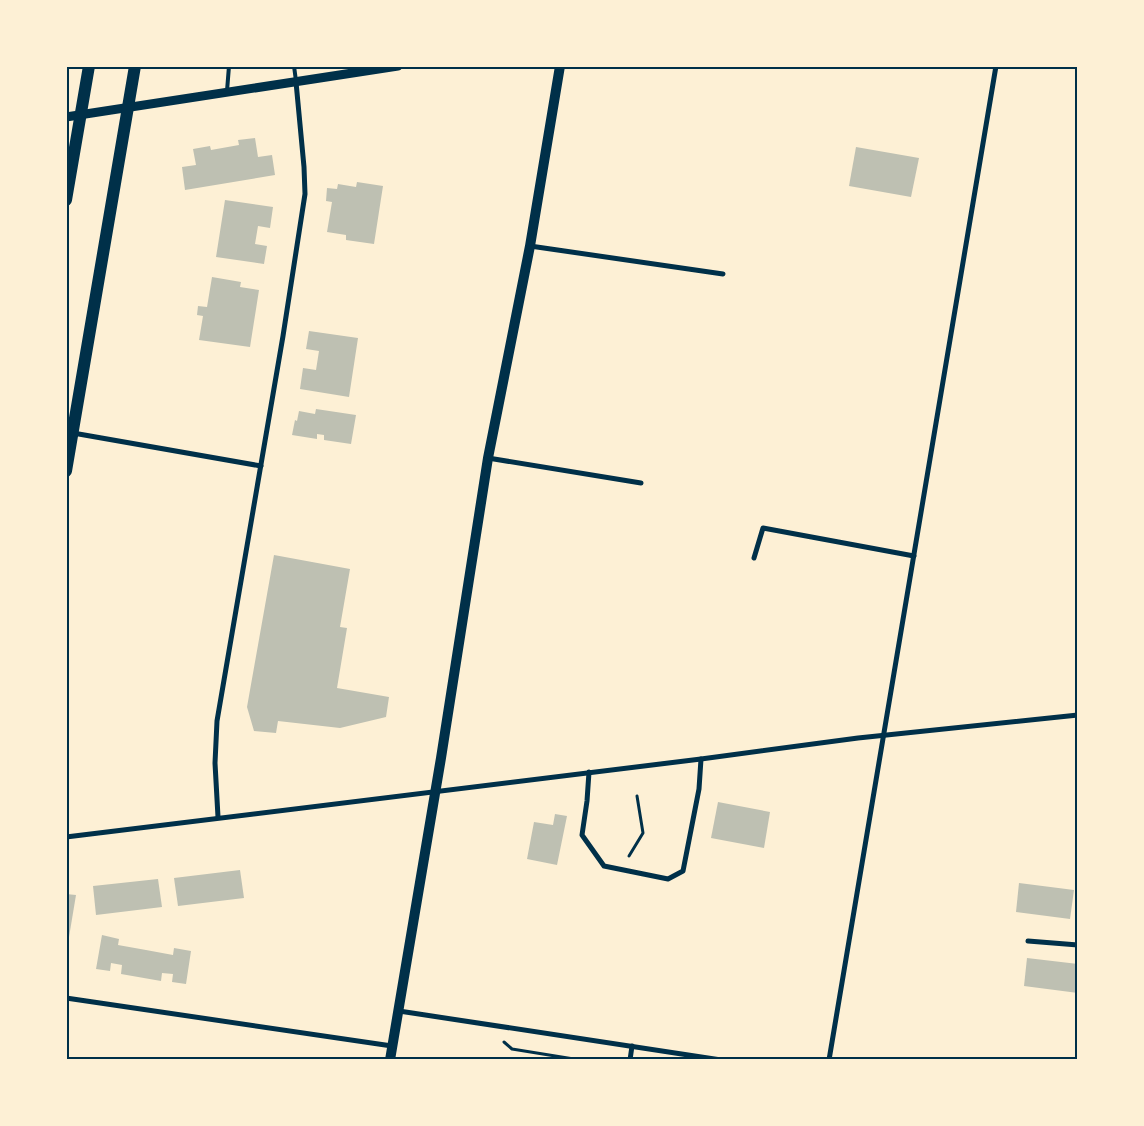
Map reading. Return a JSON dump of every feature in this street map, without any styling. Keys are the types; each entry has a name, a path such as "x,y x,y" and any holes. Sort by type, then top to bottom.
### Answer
{"main road":[{"path":"66,200 89,66"},
{"path":"66,471 135,66"},
{"path":"390,1060 488,458 530,246 560,66"}],"street":[{"path":"66,117 398,66"},
{"path":"829,1060 996,66"},
{"path":"218,817 215,763 217,721 305,194 296,82"},
{"path":"530,246 723,274"},
{"path":"73,433 261,466"},
{"path":"488,458 641,483"},
{"path":"754,558 763,528 914,556"},
{"path":"66,837 883,736 1078,716"},
{"path":"589,772 582,835 604,866 668,880 683,871 699,789 701,758"},
{"path":"1028,940 1078,945"},
{"path":"66,998 392,1046"},
{"path":"398,1011 721,1060"},
{"path":"630,1060 632,1046"}],"lane":[{"path":"227,93 229,66"},
{"path":"294,66 296,82"}],"path":[{"path":"618,869 629,856 643,833 637,796"},
{"path":"485,1024 512,1049 580,1060"}],"building":[{"path":"255,138 258,157 272,155 275,175 185,190 182,167 196,165 193,149 210,146 211,150 239,145 238,140"},
{"path":"856,147 919,158 911,197 849,186"},
{"path":"357,182 383,186 374,244 346,240 346,235 327,232 332,202 326,201 327,188 337,189 338,184 356,187"},
{"path":"225,200 273,207 270,228 258,226 255,244 267,246 264,264 216,257"},
{"path":"212,277 241,282 240,287 259,290 250,347 199,340 203,316 197,315 198,306 207,307"},
{"path":"309,331 358,338 349,397 300,389 303,368 316,370 319,351 306,349"},
{"path":"316,409 356,415 351,444 324,440 324,435 317,434 317,439 292,435 299,411 315,414"},
{"path":"274,555 350,569 340,627 347,628 337,688 389,697 386,717 340,728 278,721 276,733 254,731 247,707"},
{"path":"718,802 770,812 764,848 711,838"},
{"path":"555,814 567,816 557,865 527,859 534,822 553,825"},
{"path":"240,870 244,898 178,906 174,878"},
{"path":"158,879 162,907 96,915 93,886"},
{"path":"1019,883 1074,890 1070,919 1016,912"},
{"path":"66,894 76,895 67,949 66,949"},
{"path":"102,935 119,939 118,945 173,955 174,948 191,951 186,984 172,982 173,974 162,973 161,981 121,974 122,965 111,963 110,971 96,969"},
{"path":"1027,958 1078,964 1078,993 1024,986"}]}
